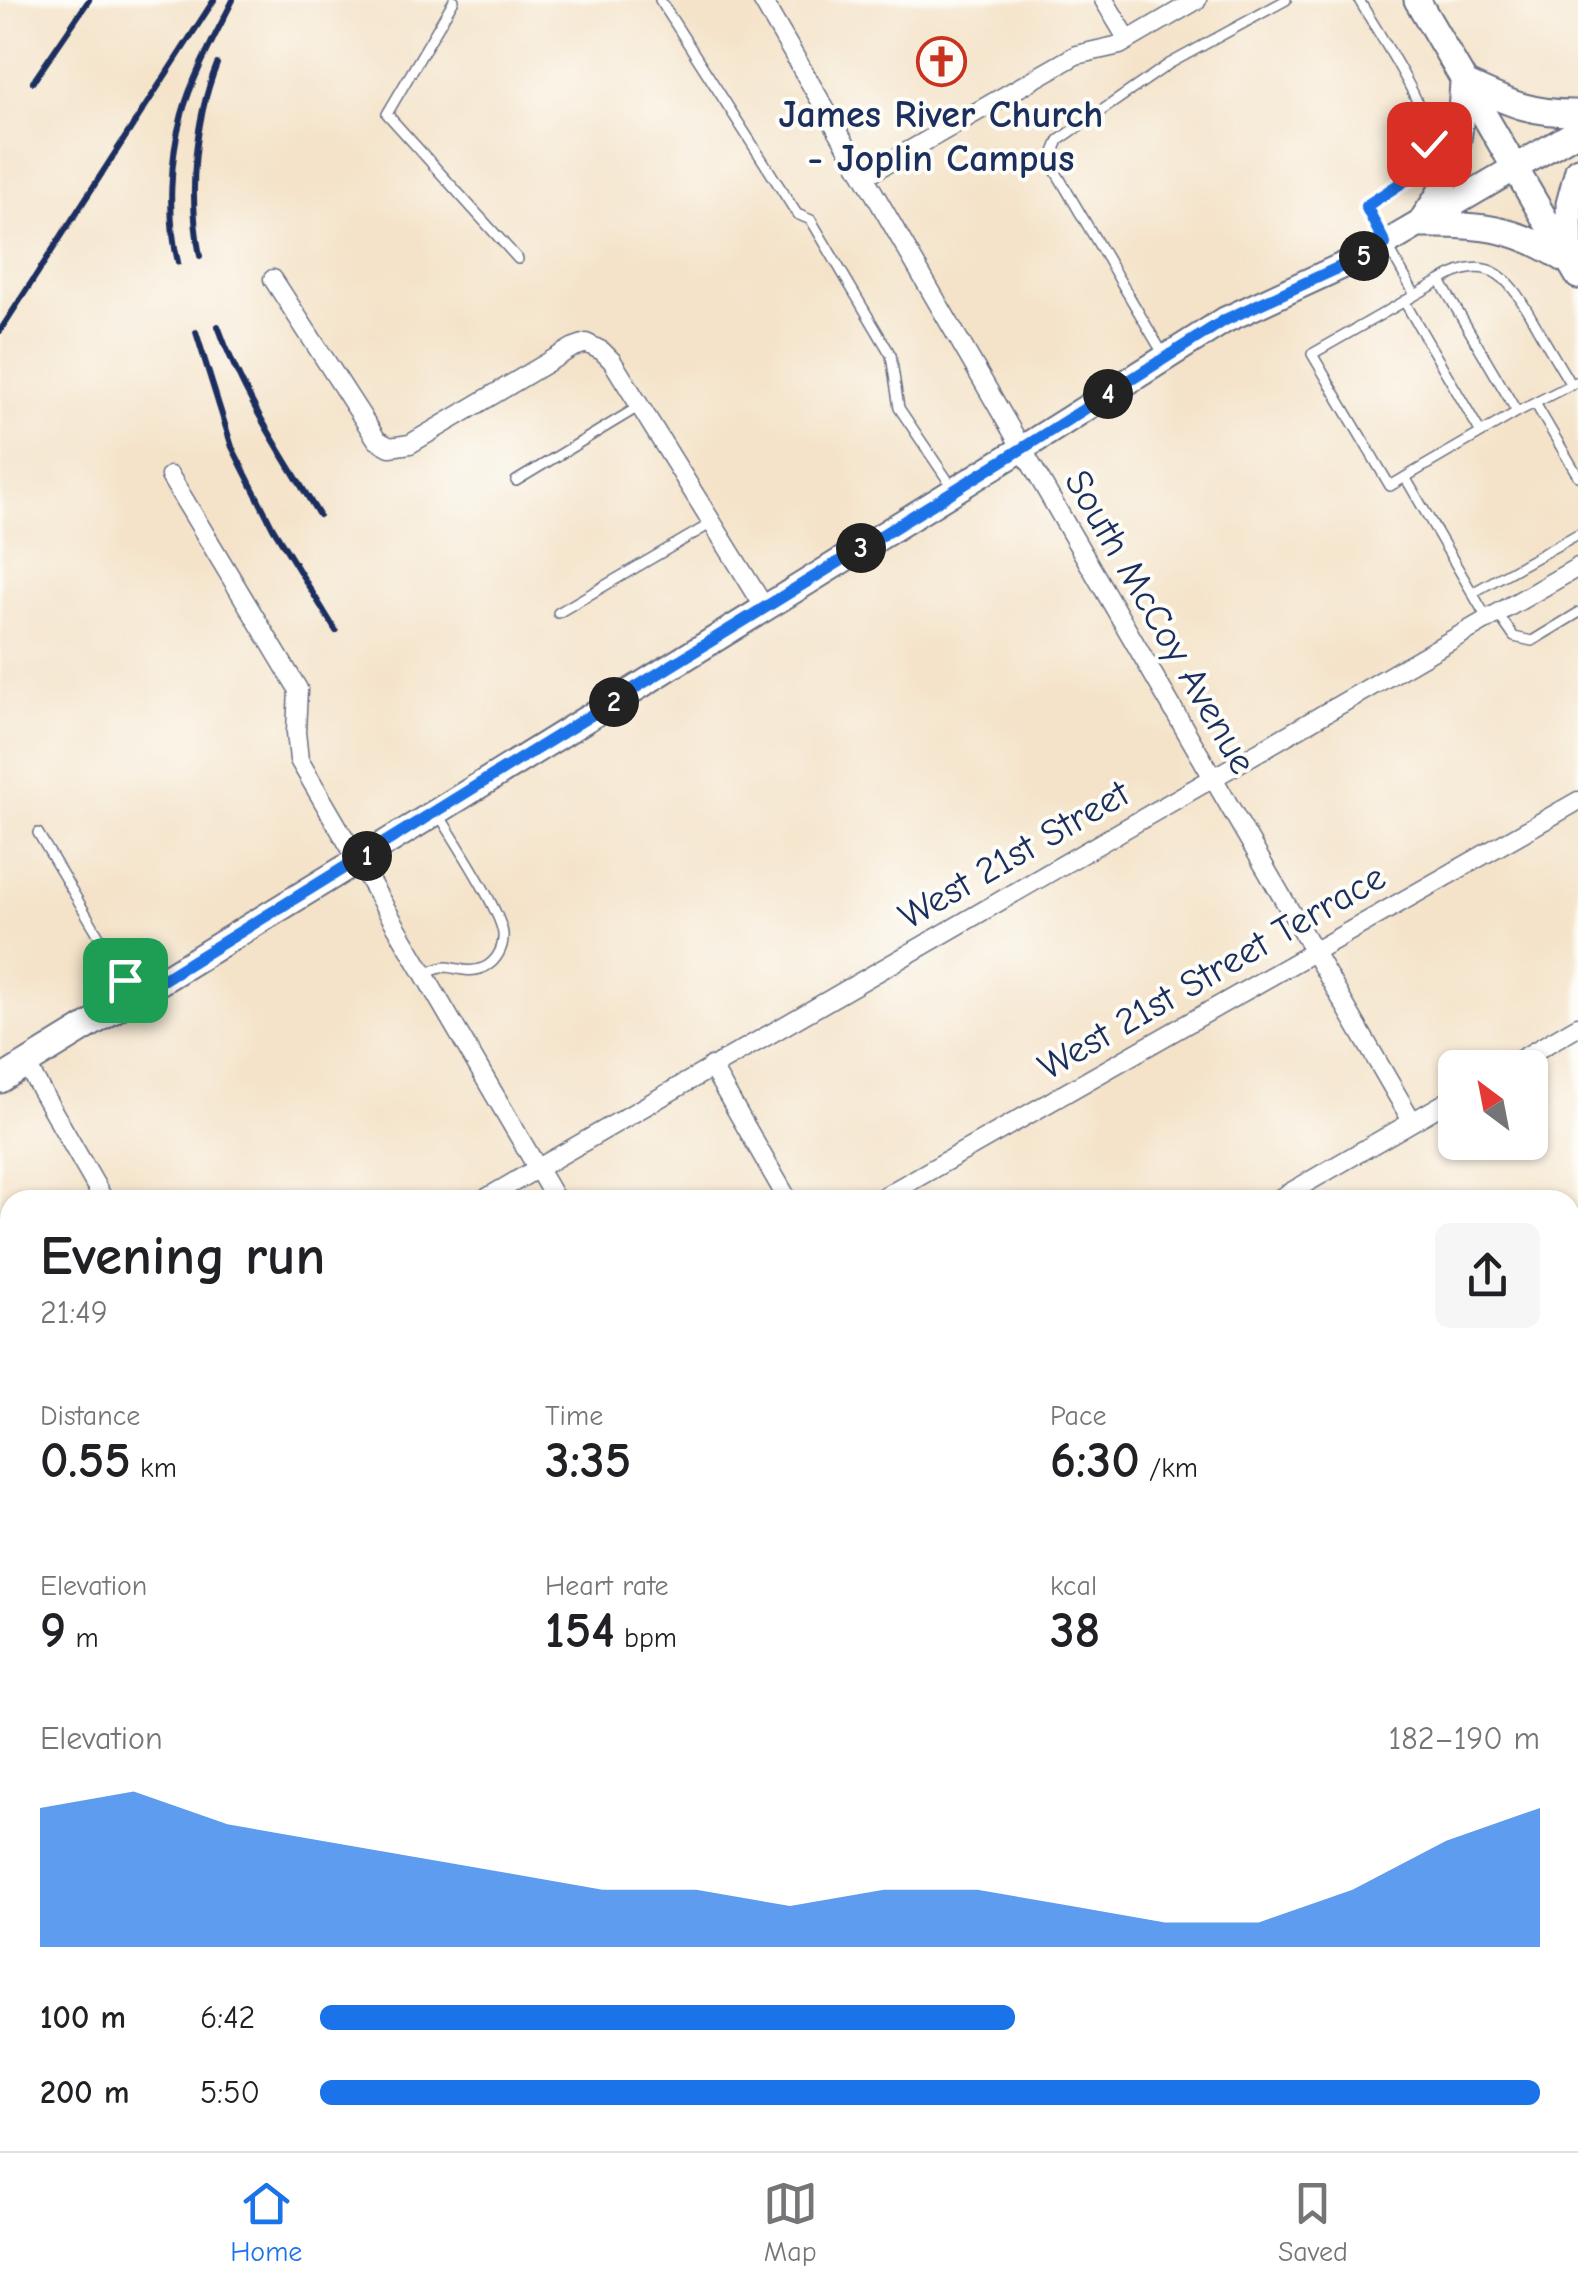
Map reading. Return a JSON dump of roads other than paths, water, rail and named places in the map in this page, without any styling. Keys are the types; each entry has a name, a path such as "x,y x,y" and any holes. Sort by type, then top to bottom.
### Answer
{"main road":[{"path":"1417,0 1574,269"},
{"path":"1418,225 1452,170 1458,151 1464,82"},
{"path":"1464,82 1538,112 1578,113"},
{"path":"0,1080 438,812 1225,320 1368,254 1578,131"},
{"path":"1574,269 1568,204 1578,170"},
{"path":"1418,225 1455,224 1505,230 1546,248 1574,269"}],"street":[{"name":"South McCoy Avenue","path":"762,0 1412,1121"},
{"path":"1104,0 1128,40"},
{"path":"864,176 1076,54 1120,44 1197,0"},
{"path":"273,279 377,440 384,445 410,444 572,348 586,343 602,352 612,361 764,608"},
{"path":"170,476 298,690 299,760 550,1190"},
{"name":"West 21st Street","path":"500,1190 1578,567"},
{"name":"West 21st Street Terrace","path":"895,1190 1578,801"},
{"path":"1537,1050 1578,1026"},
{"path":"26,1064 98,1190"},
{"path":"711,1066 782,1190"},
{"path":"1294,1190 1438,1106"}],"lane":[{"path":"454,0 387,114 518,260"},
{"path":"660,0 796,214 812,220 890,355 900,408 955,490"},
{"path":"1165,358 1050,162 1059,140 1106,107 1169,64 1286,0"},
{"path":"1359,0 1426,122 1429,144 1412,176 1366,206 1415,295"},
{"path":"1472,269 1490,271 1507,280 1575,386 1517,412 1390,486 1312,354 1415,295 1453,273 1472,269"},
{"path":"1440,281 1517,412"},
{"path":"1404,301 1481,433"},
{"path":"1535,403 1578,476"},
{"path":"516,481 640,406"},
{"path":"1405,478 1472,594 1514,637 1532,641 1578,613"},
{"path":"558,613 712,522"},
{"path":"1472,594 1578,534"},
{"path":"424,974 445,967 464,972 482,969 497,957 503,941 495,912 438,812"},
{"path":"38,833 135,997"}],"railway":[{"path":"33,82 89,0"},
{"path":"0,331 214,0"},
{"path":"178,262 171,208 178,131 192,85 233,0"},
{"path":"200,256 194,208 195,159 203,110 217,64"},
{"path":"218,326 251,400 319,515"},
{"path":"196,332 232,447 273,528 336,631"}],"place":[{"name":"James River Church - Joplin Campus","path":"941,61"}]}
